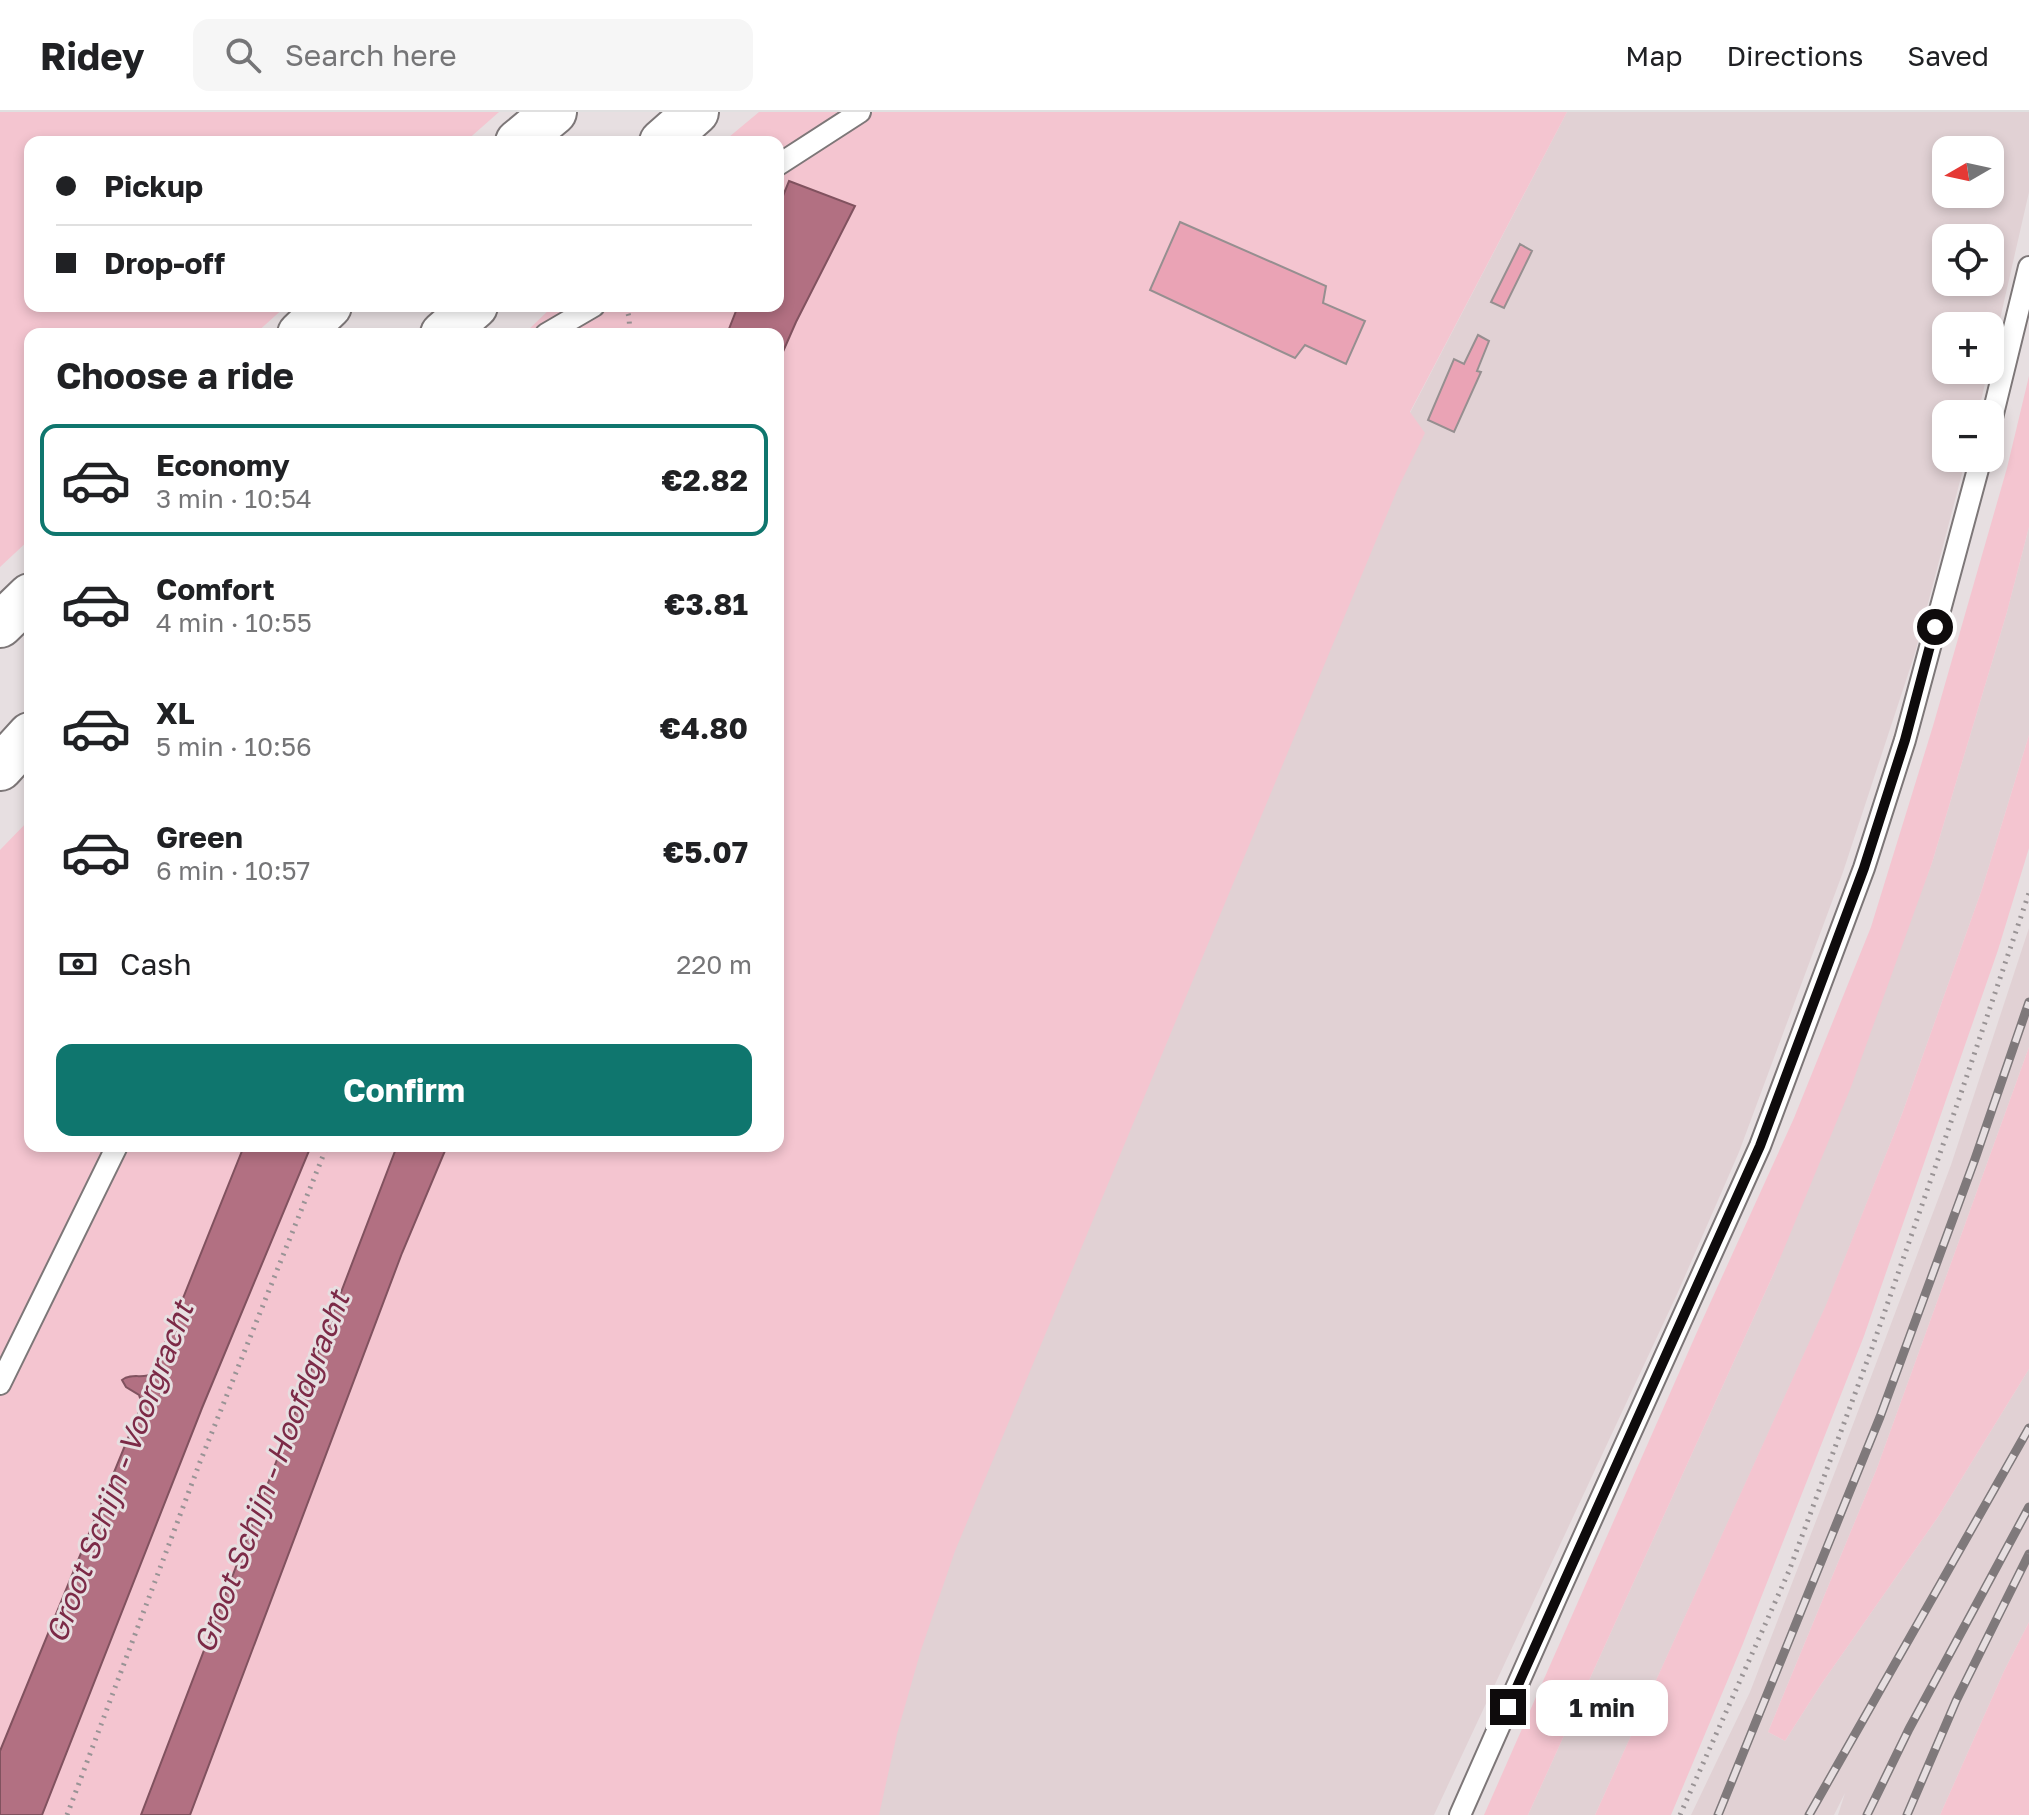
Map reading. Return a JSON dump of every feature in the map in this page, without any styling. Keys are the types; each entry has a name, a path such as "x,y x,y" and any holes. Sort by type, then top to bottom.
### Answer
{"highway":[{"path":"525,136 554,112"},
{"path":"669,136 696,112"},
{"path":"306,328 323,312"},
{"path":"450,328 468,312"},
{"path":"0,625 24,602"},
{"path":"0,768 24,742"}],"lane":[{"path":"784,161 860,112"},
{"path":"1996,400 2029,267"},
{"path":"556,328 584,312"},
{"path":"1460,1815 1766,1131 1864,868 1905,740 1977,472"},
{"path":"0,1384 114,1152"}],"path":[{"path":"1680,1815 1789,1571 1882,1319 2029,893"},
{"path":"67,1815 200,1462 325,1152"}],"shaded area":[{"path":"0,112 499,112 472,136 24,136 24,312 279,312 262,328 24,328 24,545 0,567"},
{"path":"759,112 1567,112 1410,412 1425,433 1398,488 955,1551 921,1650 897,1734 879,1815 0,1815 0,850 24,825 24,1152 784,1152 784,328 530,328 547,312 784,312 784,136 730,136"},
{"path":"1567,112 2029,112 2029,192 2002,312 1932,312 1932,384 1985,384 1981,400 1932,400 1932,472 1962,472 1915,653 1843,872 1739,1152 1678,1292 1434,1815 748,1815 1410,413"},
{"path":"2029,376 2029,527 2007,612 1932,863 1851,1087 1774,1273 1528,1815 1484,1815 1794,1118 1871,927 2007,468"},
{"path":"2029,527 2029,735 1982,889 1902,1114 1826,1306 1595,1815 1528,1815 1774,1273 1932,863 2007,612"},
{"path":"2029,735 2029,848 1998,950 1864,1336 1742,1646 1671,1815 1595,1815 1826,1305 1902,1114 1982,889"},
{"path":"2029,928 2029,1047 1877,1468 1768,1732 1785,1741 1938,1517 2029,1369 2029,1622 1940,1815 1838,1815 1845,1793 1834,1815 1691,1815 1750,1692 1843,1451 1951,1165"},
{"path":"2029,1047 2029,1369 1938,1517 1785,1741 1768,1732 1877,1468"},
{"path":"2029,1622 2029,1815 1940,1815 2004,1671"}],"water":[{"path":"789,181 855,206 784,349 784,328 729,328 736,312 784,312 784,193"},
{"name":"Groot Schijn - Voorgracht","path":"242,1152 309,1152 202,1408 42,1815 0,1815 0,1751 142,1404 139,1395 126,1387 122,1380 153,1373"},
{"path":"395,1152 444,1152 402,1253 190,1815 141,1815"}],"building":[{"path":"1180,222 1326,286 1323,303 1365,321 1346,364 1305,345 1295,358 1150,290"},
{"path":"1520,244 1532,251 1504,308 1491,302"},
{"path":"1478,335 1489,341 1477,371 1481,372 1454,432 1428,420 1454,359 1464,364"}],"railway":[{"path":"1718,1815 1880,1417 2029,1002"},
{"path":"1809,1815 2029,1428"},
{"path":"1867,1815 1909,1729 2029,1507"},
{"path":"1907,1815 1956,1701 2029,1554"}],"route":[{"path":"1508,1707 1760,1146 1864,868 1905,740 1935,627"}],"water label":[{"name":"Groot Schijn - Hoofdgracht","path":"271,1472"}]}
